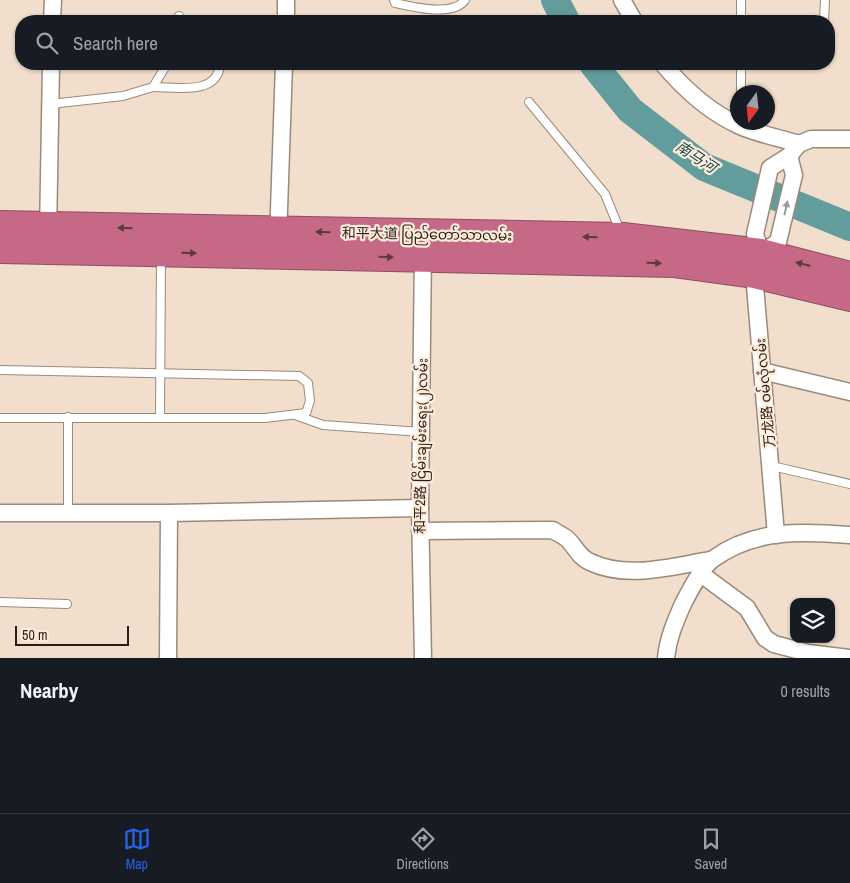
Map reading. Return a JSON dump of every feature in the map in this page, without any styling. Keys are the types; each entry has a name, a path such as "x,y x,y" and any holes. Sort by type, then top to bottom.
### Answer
{"highway":[{"name":"和平大道 ပြည်တော်သာလမ်း","path":"0,225 49,238 423,246 673,263 762,251 850,297"},
{"name":"和平大道 ပြည်တော်သာလမ်း","path":"423,246 623,237 762,251 850,276"},
{"name":"和平大道 ပြည်တော်သာလမ်း","path":"0,249 49,238"}],"street":[{"path":"52,15 53,0"},
{"path":"286,0 286,15"},
{"path":"622,0 631,15"},
{"path":"636,15 637,0"},
{"path":"49,238 51,70"},
{"path":"278,243 284,70"},
{"path":"669,70 697,99 730,118"},
{"path":"753,130 794,150"},
{"path":"762,251 770,168 794,150 818,139 850,139"},
{"path":"762,251 794,175 794,150"},
{"name":"和平2路 ငြိမ်းချမ်းရေး(၂)လမ်း","path":"423,246 420,508 423,658"},
{"name":"万龙路 ဝမ်လုံလမ်း","path":"762,251 762,372 772,466 776,535"},
{"path":"762,372 850,392"},
{"path":"0,513 169,513 420,508"},
{"path":"168,658 169,513"},
{"path":"420,531 553,530 567,539 575,552 590,562 615,569 647,571 711,560 748,540 776,535 804,531 850,535"},
{"path":"666,658 668,636 688,594 711,560"},
{"path":"701,574 747,608 765,638 774,644 808,653 842,658"}],"lane":[{"path":"394,0 395,3 415,8 433,9 455,8 464,0"},
{"path":"433,0 433,9"},
{"path":"741,0 741,15"},
{"path":"824,0 824,15"},
{"path":"153,87 163,70"},
{"path":"50,104 123,96 153,87 204,87 215,80 218,70"},
{"path":"741,70 741,85"},
{"path":"529,102 605,194 623,237"},
{"path":"160,416 163,241"},
{"path":"0,370 299,376 308,383 310,401 306,413 265,418 160,416 0,418"},
{"path":"294,414 324,426 421,432"},
{"path":"68,417 68,513"},
{"path":"772,466 850,484"},
{"path":"0,602 67,604"}],"waterway":[{"name":"南马河","path":"555,0 563,15"},
{"name":"南马河","path":"598,70 630,110 704,167 850,227"}]}
